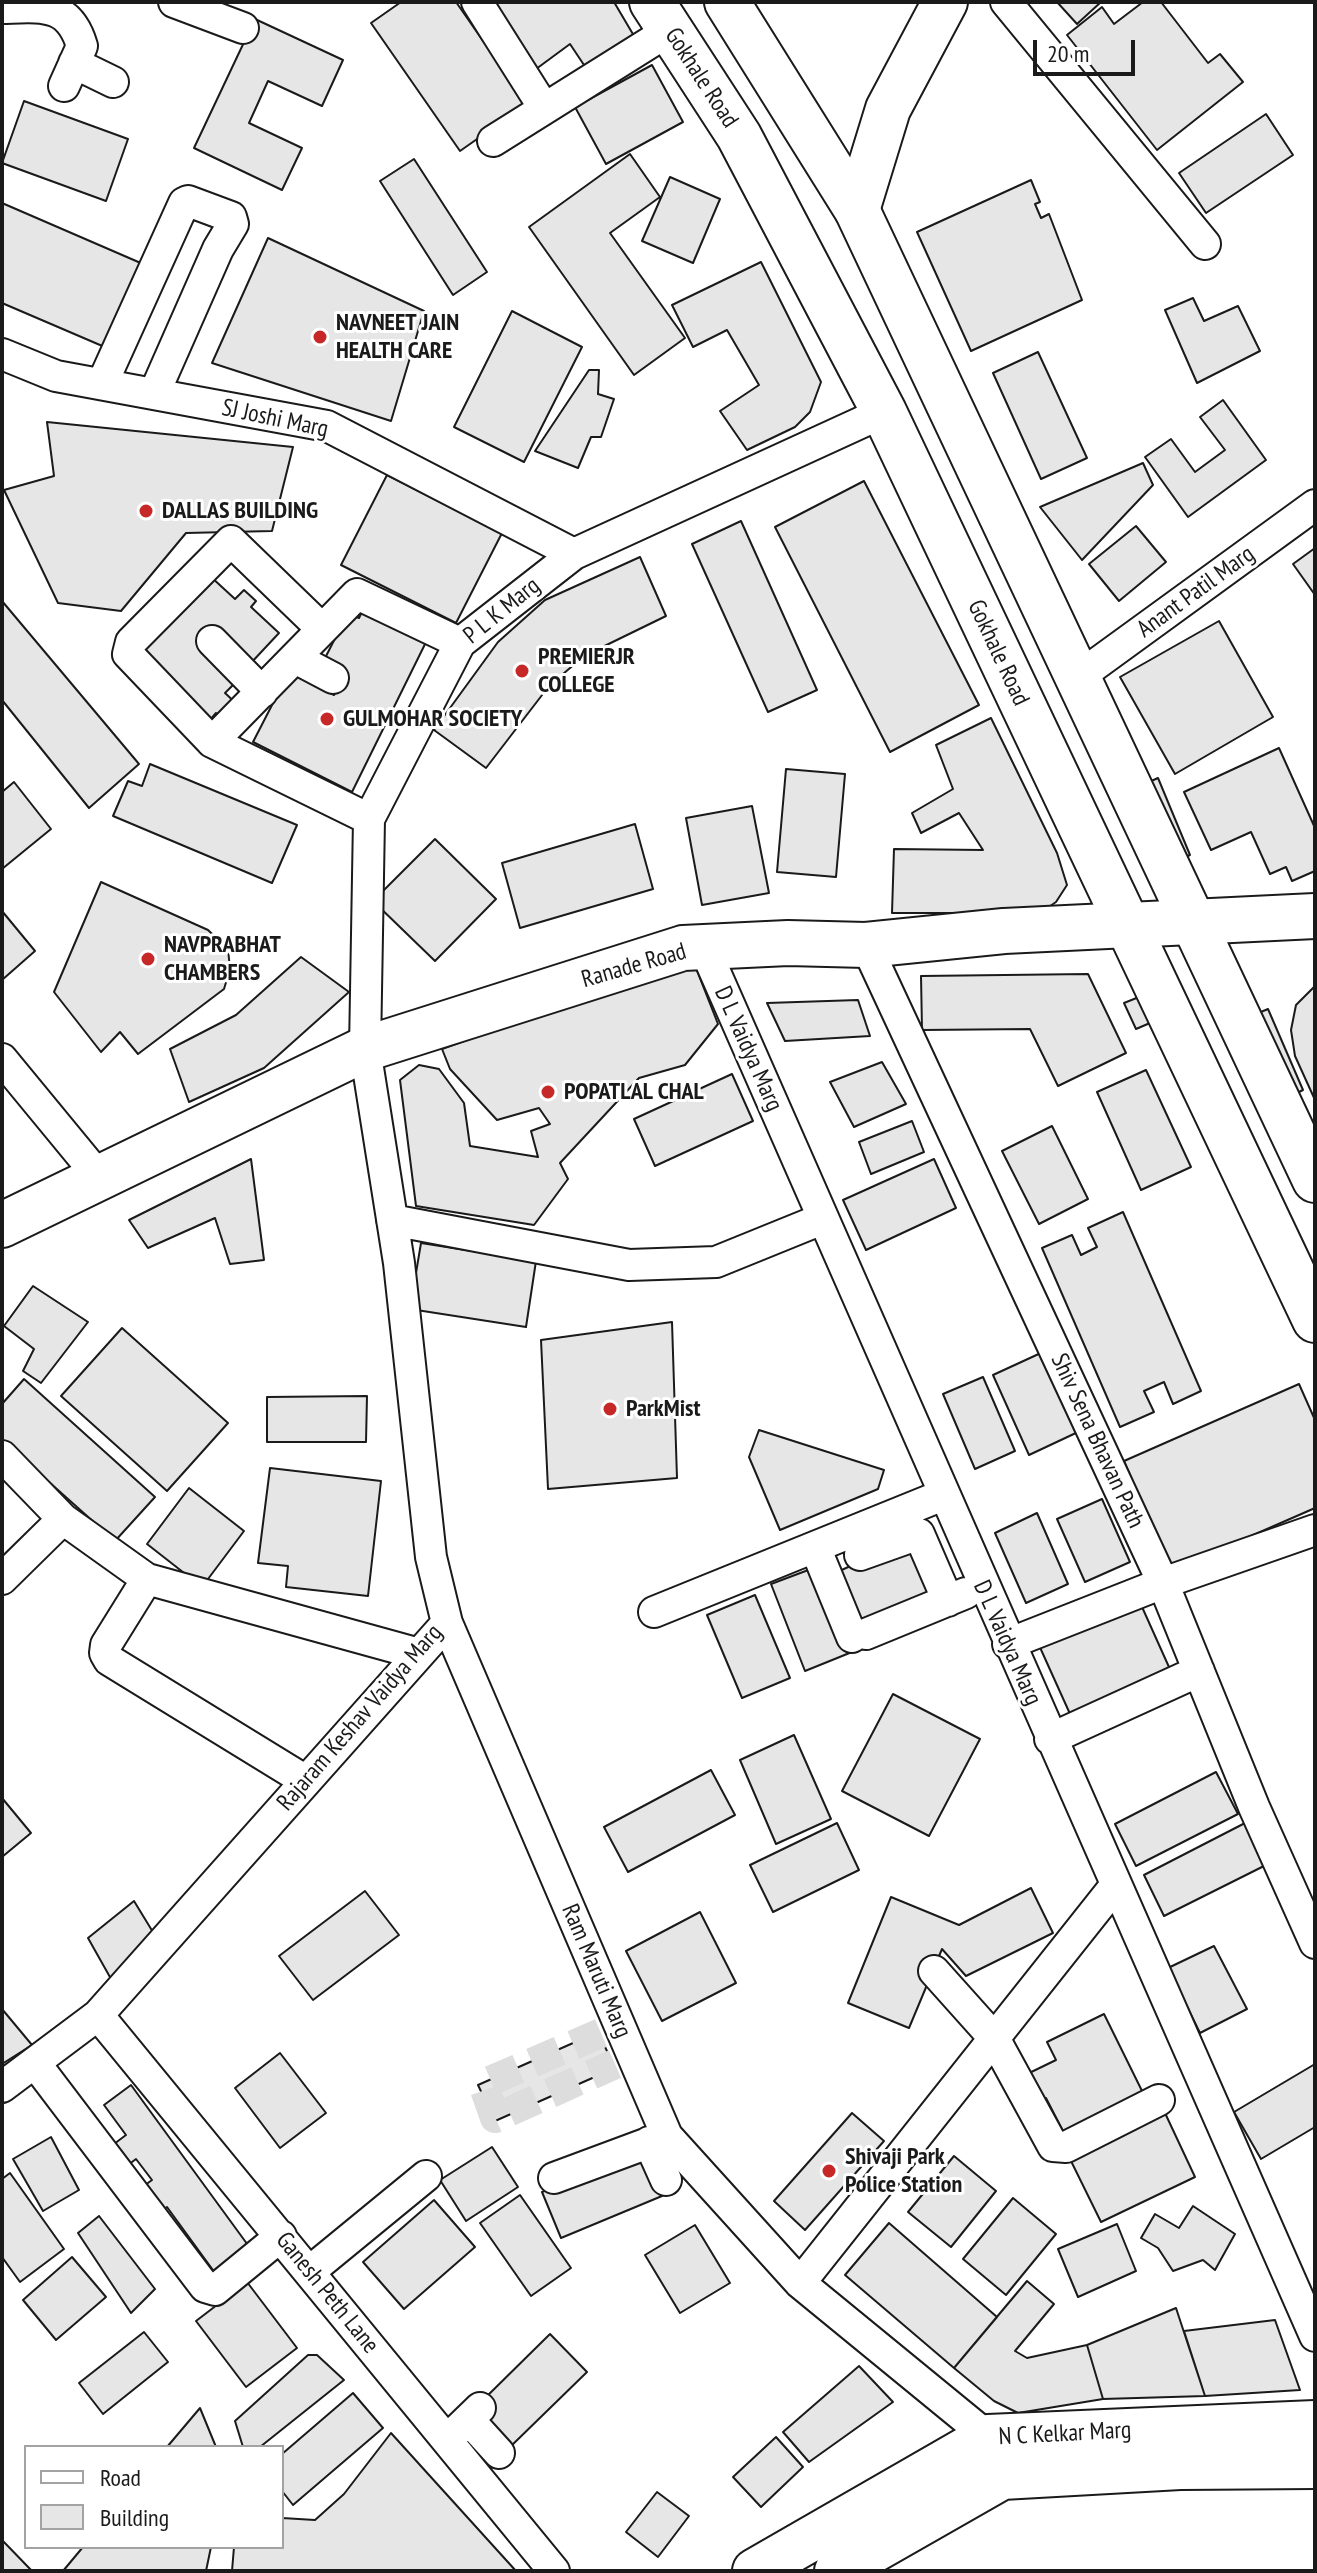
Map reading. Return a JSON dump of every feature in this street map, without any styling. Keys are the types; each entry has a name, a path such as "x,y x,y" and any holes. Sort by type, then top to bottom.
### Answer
{"main road":[{"path":"727,2 857,210 1315,1180"},
{"path":"857,210 888,109 945,2"},
{"name":"Gokhale Road","path":"661,16 739,136 884,412 1315,1320"},
{"name":"Ranade Road","path":"2,1225 365,1049 683,948 866,945 1004,931 1315,916"},
{"name":"N C Kelkar Marg","path":"755,2571 988,2437 1315,2423"},
{"name":"N C Kelkar Marg","path":"837,2571 1002,2477 1180,2467 1315,2466"}],"street":[{"path":"174,2 243,28"},
{"path":"477,2 544,108"},
{"path":"1006,2 1205,244"},
{"path":"2,8 57,5 76,26 82,46 69,74 113,82"},
{"path":"493,141 544,108 661,16"},
{"path":"102,384 184,203 194,202 231,217 233,224 154,394"},
{"path":"123,337 171,355"},
{"name":"SJ Joshi Marg","path":"2,354 56,376 327,426 574,554"},
{"name":"P L K Marg","path":"365,1049 369,819 460,643 574,554 884,412"},
{"name":"Anant Patil Marg","path":"1077,678 1315,505"},
{"path":"322,629 238,545 226,543 128,648 128,654 212,742 369,819"},
{"path":"212,742 357,594 460,643"},
{"path":"212,641 262,692"},
{"path":"295,658 333,678"},
{"name":"Shiv Sena Bhavan Path","path":"866,945 1163,1583 1315,1943"},
{"name":"D L Vaidya Marg","path":"704,947 1315,2336"},
{"name":"Rajaram Keshav Vaidya Marg","path":"2,2087 98,2015 447,1623 431,1557 392,1220 365,1049"},
{"path":"2,1059 100,1178"},
{"path":"392,1220 629,1265 716,1262 822,1219"},
{"path":"2,1456 63,1519 147,1579 419,1654"},
{"path":"654,1612 730,1592 815,1547 943,1495"},
{"path":"2,1579 63,1519"},
{"path":"1008,1644 1163,1583 1315,1530"},
{"path":"860,1555 919,1534 944,1592"},
{"path":"815,1547 859,1635 979,1577"},
{"path":"147,1579 106,1645 105,1653 109,1660 306,1781"},
{"name":"Ram Maruti Marg","path":"447,1623 658,2139 800,2283 988,2437"},
{"path":"1050,1739 1199,1671"},
{"path":"800,2283 1115,1886"},
{"path":"934,1971 994,2038 1049,2140 1059,2148 1159,2100"},
{"name":"Ganesh Peth Lane","path":"98,2015 309,2272 479,2441 554,2571"},
{"path":"35,2063 205,2287 215,2290 281,2236"},
{"path":"554,2178 658,2139 666,2180"},
{"path":"309,2272 426,2176"}],"building":[{"path":"401,2 456,2 527,104 460,151 371,23"},
{"path":"489,2 614,2 637,41 588,71 570,44 532,72"},
{"path":"1057,2 1101,2 1077,24"},
{"path":"1143,2 1161,2 1208,63 1220,54 1243,82 1157,150 1067,35 1102,7 1114,24"},
{"path":"255,19 343,60 322,106 268,81 249,123 302,148 282,190 194,148"},
{"path":"652,65 683,122 606,164 575,107"},
{"path":"24,101 128,139 106,201 2,163"},
{"path":"1266,114 1293,155 1206,213 1179,173"},
{"path":"630,154 660,197 610,233 685,338 634,375 529,227"},
{"path":"414,159 487,272 453,295 380,181"},
{"path":"670,177 720,199 693,263 642,241"},
{"path":"1031,180 1040,202 1035,204 1041,218 1049,214 1082,300 971,351 917,232"},
{"path":"2,203 143,264 107,348 2,303"},
{"name":"NAVNEET JAIN HEALTH CARE","path":"268,238 424,311 391,421 212,363"},
{"path":"761,262 821,382 810,412 795,427 747,450 720,411 759,385 727,330 693,347 672,305"},
{"path":"1193,298 1204,321 1238,306 1260,351 1197,383 1165,310"},
{"path":"512,311 582,347 524,462 454,427"},
{"path":"1038,352 1087,458 1041,479 993,373"},
{"path":"589,370 599,370 598,394 614,399 601,437 591,437 578,468 535,451"},
{"path":"1223,400 1266,460 1188,517 1145,457 1171,439 1195,472 1225,450 1200,417"},
{"name":"DALLAS BUILDING","path":"47,422 293,447 272,531 186,533 121,611 58,603 4,490 54,476"},
{"path":"1143,463 1153,485 1082,560 1040,507"},
{"path":"387,475 502,533 456,623 341,565"},
{"path":"864,481 979,705 890,752 775,527"},
{"path":"741,521 817,690 768,712 692,544"},
{"path":"1136,526 1166,562 1119,601 1089,564"},
{"path":"1315,548 1315,595 1293,564"},
{"name":"PREMIERJR COLLEGE","path":"640,557 666,616 584,656 549,686 486,768 434,730 498,642 545,600"},
{"path":"210,576 235,599 244,590 256,601 251,607 279,633 250,664 212,628 197,643 237,681 225,693 239,706 225,721 216,713 210,720 138,652"},
{"path":"2,601 139,764 89,808 2,700"},
{"name":"GULMOHAR SOCIETY","path":"367,601 431,632 352,792 253,742 289,672 334,695 344,675 322,664 348,613 359,618"},
{"path":"1219,621 1273,717 1175,774 1120,677"},
{"path":"991,718 1057,853 1067,885 1056,902 1040,913 892,913 894,849 983,850 959,813 921,833 912,813 953,789 936,745"},
{"path":"1279,748 1315,828 1315,871 1292,881 1286,867 1270,874 1251,832 1211,850 1184,792"},
{"path":"150,764 297,825 272,883 113,816 128,781 142,786"},
{"path":"786,769 845,774 836,877 777,872"},
{"path":"1158,778 1190,855 1181,859 1149,782"},
{"path":"14,782 51,829 2,869 2,792"},
{"path":"752,806 769,893 702,905 686,818"},
{"path":"635,824 653,889 520,928 502,863"},
{"path":"435,839 496,899 435,961 373,901"},
{"name":"NAVPRABHAT CHAMBERS","path":"101,882 208,930 228,949 230,969 224,989 138,1054 120,1032 101,1052 54,992"},
{"path":"2,911 35,951 2,980"},
{"path":"301,957 349,992 264,1068 189,1102 170,1049 236,1015"},
{"name":"POPATLAL CHAL","path":"692,958 718,1024 685,1065 639,1078 560,1163 568,1179 534,1225 416,1206 400,1080 419,1065 439,1069 464,1103 470,1146 538,1157 531,1131 550,1124 539,1108 497,1120 450,1069 442,1049"},
{"path":"1088,974 1126,1053 1058,1086 1030,1029 922,1030 921,976"},
{"path":"1315,986 1315,1100 1295,1056 1291,1030 1296,1005"},
{"path":"1139,997 1150,1023 1136,1029 1124,1003"},
{"path":"858,1000 870,1036 785,1041 767,1003"},
{"path":"1268,1009 1303,1090 1285,1099 1249,1017"},
{"path":"882,1062 906,1104 854,1127 830,1082"},
{"path":"1146,1070 1191,1167 1141,1190 1097,1092"},
{"path":"732,1074 753,1121 655,1166 634,1119"},
{"path":"912,1121 924,1152 871,1174 859,1142"},
{"path":"1052,1126 1088,1199 1039,1224 1002,1151"},
{"path":"251,1159 264,1260 230,1264 215,1218 148,1248 129,1220"},
{"path":"934,1159 956,1208 866,1250 843,1200"},
{"path":"1123,1212 1201,1391 1173,1404 1164,1382 1144,1391 1154,1412 1120,1427 1042,1248 1072,1235 1081,1255 1097,1247 1088,1228"},
{"path":"421,1243 536,1261 526,1327 410,1309"},
{"path":"33,1286 88,1322 41,1383 23,1371 34,1349 4,1326"},
{"name":"ParkMist","path":"672,1322 677,1478 548,1489 541,1340"},
{"path":"122,1328 228,1423 167,1491 61,1396"},
{"path":"1043,1352 1078,1432 1029,1455 993,1375"},
{"path":"983,1377 1015,1451 975,1469 943,1394"},
{"path":"24,1379 155,1497 115,1541 2,1440 2,1404"},
{"path":"1299,1384 1315,1420 1315,1508 1171,1571 1124,1461"},
{"path":"367,1396 366,1442 267,1442 267,1397"},
{"path":"759,1430 884,1470 878,1489 780,1530 749,1457"},
{"path":"270,1468 381,1481 368,1596 286,1587 288,1566 258,1563"},
{"path":"189,1488 244,1531 202,1587 147,1544"},
{"path":"1102,1499 1130,1562 1085,1582 1057,1519"},
{"path":"1037,1513 1068,1584 1026,1603 995,1533"},
{"path":"910,1539 937,1600 860,1630 835,1573"},
{"path":"819,1566 852,1652 805,1671 771,1584"},
{"path":"755,1595 790,1678 742,1698 707,1615"},
{"path":"1138,1598 1173,1676 1075,1725 1038,1643"},
{"path":"893,1694 980,1739 929,1836 842,1791"},
{"path":"794,1735 831,1819 776,1844 740,1760"},
{"path":"711,1770 735,1815 628,1872 604,1827"},
{"path":"1216,1772 1238,1814 1136,1866 1115,1824"},
{"path":"2,1798 31,1833 2,1857"},
{"path":"1247,1822 1268,1864 1164,1916 1144,1875"},
{"path":"837,1823 859,1870 773,1912 750,1865"},
{"path":"1031,1888 1053,1933 966,1976 942,1949 909,2028 848,2003 891,1897 959,1925"},
{"path":"365,1891 399,1935 313,2000 279,1956"},
{"path":"134,1901 159,1942 115,1986 88,1938"},
{"path":"700,1912 736,1983 662,2021 626,1951"},
{"path":"1214,1946 1247,2009 1200,2033 1168,1968"},
{"path":"2,2009 32,2045 2,2064"},
{"path":"1104,2014 1147,2101 1068,2141 1046,2098 1035,2104 1021,2077 1056,2060 1047,2042"},
{"path":"598,2032 615,2068 495,2121 478,2085"},
{"path":"280,2053 326,2113 280,2148 235,2088"},
{"path":"1315,2064 1315,2127 1261,2159 1234,2112"},
{"path":"131,2085 253,2252 218,2277 167,2207 159,2213 141,2188 152,2180 136,2159 128,2165 114,2144 126,2135 104,2105"},
{"name":"Shivaji Park Police Station","path":"852,2113 884,2141 805,2230 774,2201"},
{"path":"1165,2113 1195,2177 1101,2222 1070,2159"},
{"path":"51,2137 79,2190 43,2211 13,2159"},
{"path":"492,2147 518,2187 466,2221 440,2180"},
{"path":"644,2150 662,2196 561,2238 542,2192"},
{"path":"954,2156 996,2191 951,2247 908,2212"},
{"path":"10,2173 64,2249 20,2282 2,2257 2,2179"},
{"path":"520,2195 571,2268 531,2296 480,2223"},
{"path":"1013,2198 1056,2234 1006,2295 963,2259"},
{"path":"434,2200 475,2247 404,2309 363,2262"},
{"path":"1193,2206 1235,2234 1215,2270 1203,2260 1173,2271 1158,2248 1141,2238 1155,2214 1179,2228"},
{"path":"99,2216 155,2289 131,2313 78,2233"},
{"path":"889,2223 997,2317 954,2368 845,2275"},
{"path":"1117,2224 1136,2271 1078,2297 1058,2249"},
{"path":"695,2225 730,2283 680,2313 645,2255"},
{"path":"72,2257 106,2297 56,2340 23,2300"},
{"path":"1027,2281 1054,2304 1015,2351 1027,2358 1087,2345 1103,2399 1018,2413 994,2401 954,2368"},
{"path":"247,2282 297,2348 246,2387 196,2321"},
{"path":"1176,2308 1205,2396 1103,2399 1087,2345"},
{"path":"1275,2320 1300,2390 1205,2396 1184,2331"},
{"path":"144,2332 168,2362 103,2414 79,2383"},
{"path":"550,2334 587,2372 508,2449 481,2420 480,2403"},
{"path":"308,2355 317,2355 344,2380 263,2445 242,2445 235,2421"},
{"path":"859,2366 893,2402 809,2462 783,2432"},
{"path":"353,2393 383,2428 293,2505 284,2494 284,2452"},
{"path":"200,2408 215,2445 169,2445"},
{"path":"391,2433 516,2571 232,2571 234,2549 284,2549 284,2518 315,2520 344,2494"},
{"path":"776,2437 803,2467 761,2507 733,2477"},
{"path":"657,2492 689,2516 658,2557 626,2532"},
{"path":"2,2540 32,2571 2,2571"},
{"path":"81,2549 211,2549 206,2571 63,2571"}],"tunnel":[{"path":"601,2033 483,2084 495,2118 615,2064"}],"place":[{"name":"NAVNEET JAIN HEALTH CARE","path":"320,337"},
{"name":"DALLAS BUILDING","path":"146,511"},
{"name":"PREMIERJR COLLEGE","path":"522,671"},
{"name":"GULMOHAR SOCIETY","path":"327,719"},
{"name":"NAVPRABHAT CHAMBERS","path":"148,959"},
{"name":"POPATLAL CHAL","path":"548,1092"},
{"name":"ParkMist","path":"610,1409"},
{"name":"Shivaji Park Police Station","path":"829,2171"}]}
